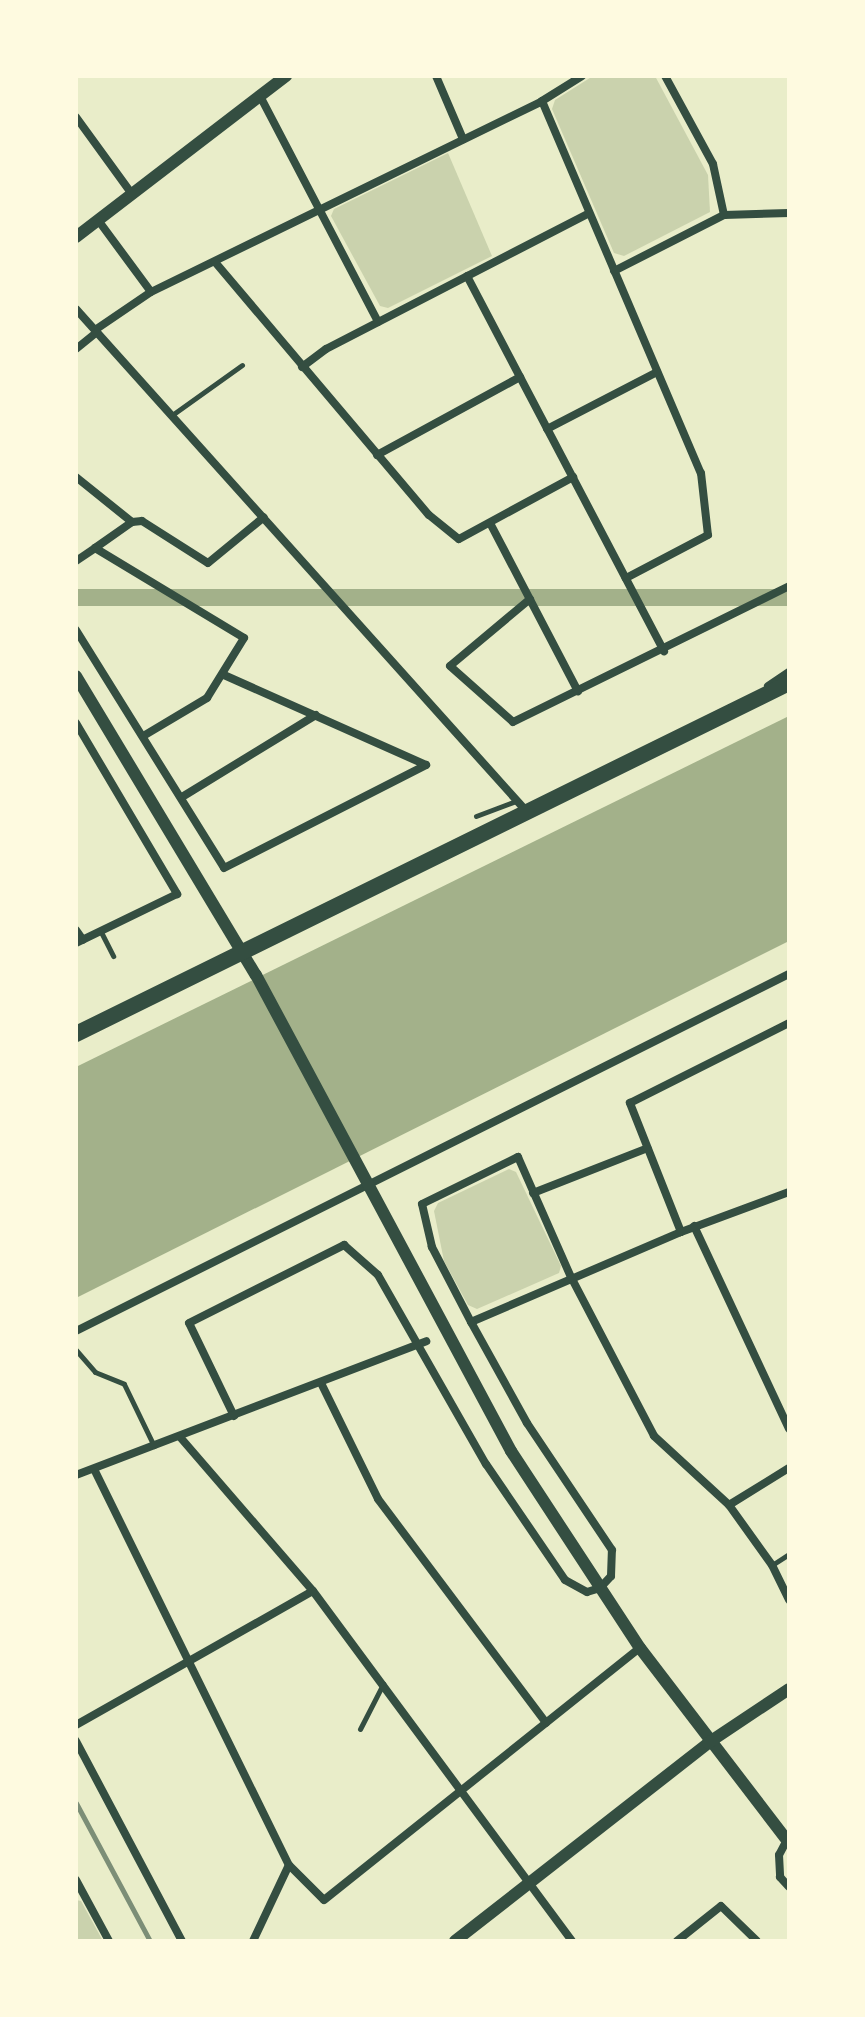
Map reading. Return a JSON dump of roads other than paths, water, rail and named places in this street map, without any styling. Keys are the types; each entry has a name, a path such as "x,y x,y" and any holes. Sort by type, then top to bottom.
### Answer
{"main road":[{"path":"76,1034 243,953 522,807 751,706 789,683"}],"street":[{"path":"76,237 286,76"},
{"path":"436,76 463,139"},
{"path":"76,349 151,292 542,101 582,76"},
{"path":"665,76 713,164 724,215"},
{"path":"260,96 378,322"},
{"path":"542,101 701,473 708,535 626,578"},
{"path":"76,117 132,194"},
{"path":"302,367 378,322 589,213"},
{"path":"614,271 724,215 789,213"},
{"path":"98,220 151,292"},
{"path":"215,262 429,515 459,539 573,477"},
{"path":"467,276 664,651"},
{"path":"76,309 522,807"},
{"path":"547,429 657,372"},
{"path":"377,455 520,377"},
{"path":"76,477 132,522"},
{"path":"76,561 132,522 142,521 208,563 264,517"},
{"path":"490,523 578,691"},
{"path":"95,548 244,638 207,698 145,735"},
{"path":"530,599 450,666 513,722 664,651 789,586"},
{"path":"76,630 145,735 224,868 426,765 224,675"},
{"path":"751,706 789,672"},
{"path":"76,676 256,975 511,1451 640,1648 708,1743 787,1840 780,1877 789,1887"},
{"path":"182,797 316,715"},
{"path":"76,723 177,894 79,942 76,930"},
{"path":"76,1331 365,1181 789,974"},
{"path":"681,1232 630,1103 789,1023"},
{"path":"533,1193 648,1148"},
{"path":"234,1416 189,1323 344,1245 382,1273 486,1464 565,1580 587,1592 600,1588 611,1576 612,1550 527,1423 429,1249 422,1204 518,1157 571,1277 654,1436 729,1505 772,1565 789,1600"},
{"path":"471,1322 694,1226 789,1192"},
{"path":"694,1226 789,1429"},
{"path":"76,1475 422,1342"},
{"path":"321,1383 378,1499 546,1723"},
{"path":"180,1437 313,1591 383,1682 527,1885 572,1941"},
{"path":"729,1505 789,1468"},
{"path":"94,1469 289,1865 324,1900 640,1648"},
{"path":"76,1725 313,1591"},
{"path":"455,1941 708,1743 789,1689"},
{"path":"76,1741 182,1941"},
{"path":"253,1941 289,1865"},
{"path":"78,1887 109,1941"},
{"path":"677,1941 721,1906 757,1941"}],"lane":[{"path":"172,415 242,365"},
{"path":"476,816 522,807"},
{"path":"102,933 112,953"},
{"path":"76,1350 95,1372 124,1384 155,1447"},
{"path":"772,1565 789,1554"},
{"path":"360,1729 383,1682"}],"railway":[{"path":"76,1803 150,1941"}]}
